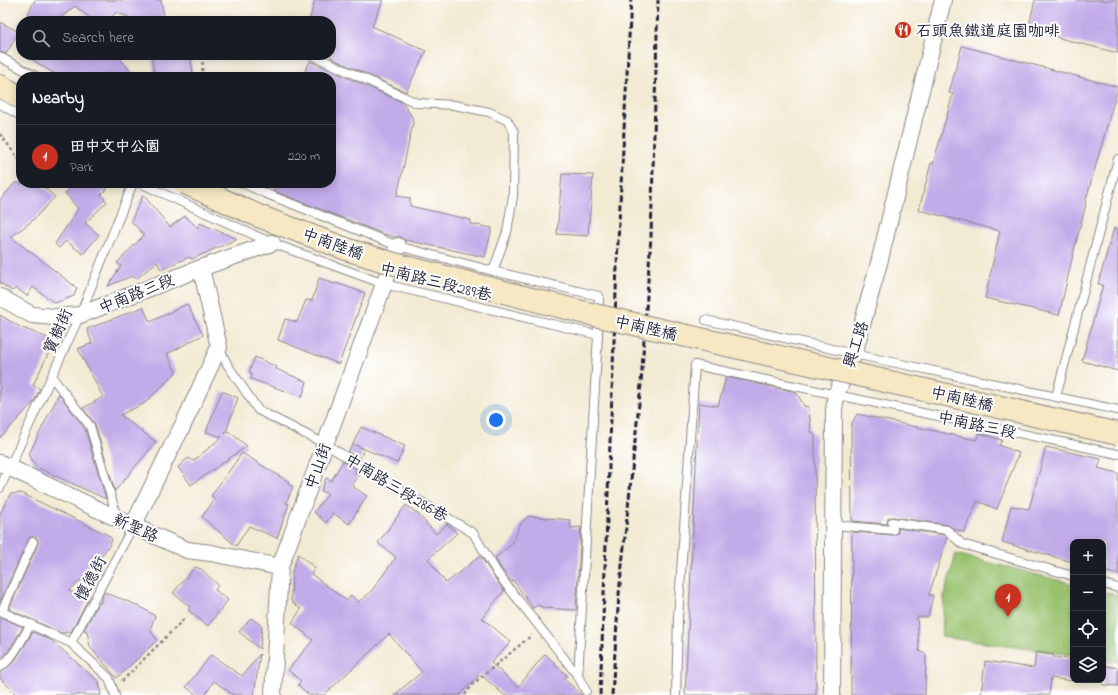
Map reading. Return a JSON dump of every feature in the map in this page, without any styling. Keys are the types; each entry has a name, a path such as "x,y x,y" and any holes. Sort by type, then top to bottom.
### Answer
{"main road":[{"path":"0,86 16,95"},
{"name":"中南陸橋","path":"196,188 261,217 349,250 398,265 586,313 1118,434"}],"street":[{"name":"興工路","path":"832,695 834,411 836,394 854,354 880,259 943,0"},
{"name":"中南路三段","path":"0,296 32,315 54,317 80,315 201,268 272,243"},
{"name":"中山街","path":"273,695 280,567 398,246"},
{"name":"中南路三段286巷","path":"201,268 219,347"},
{"path":"133,526 168,452 182,427 219,347"},
{"name":"新聖路","path":"5,466 187,550 211,553 280,567"}],"lane":[{"path":"0,57 28,72"},
{"path":"323,60 417,102 454,105 489,112 507,120 514,132 512,196 507,232 493,271"},
{"path":"0,104 16,113"},
{"path":"1056,397 1118,159"},
{"name":"寶樹街","path":"0,488 5,466 52,377 80,315 132,188"},
{"name":"中南路三段289巷","path":"151,188 272,243 384,284 598,335 599,296 493,271 398,246 254,188"},
{"path":"706,320 854,354 1118,410"},
{"path":"578,676 598,335"},
{"name":"中南路三段286巷","path":"219,347 227,364 258,410 325,444 473,533 498,574 578,676 586,691"},
{"name":"中南路三段","path":"676,695 678,618 695,365 1118,454"},
{"path":"52,377 90,426 118,519"},
{"path":"833,525 892,530 892,522 947,530 962,544 1070,575"},
{"name":"懷德街","path":"71,643 133,526"},
{"path":"33,542 1,611 71,643 109,678 114,692"},
{"path":"1106,585 1118,588"},
{"path":"0,667 10,656 31,624"}],"path":[{"path":"202,72 203,60"},
{"path":"0,134 16,155"},
{"path":"114,692 185,618"},
{"path":"465,695 473,684 540,629"}],"green space":[{"path":"956,554 1070,583 1070,655 942,637 944,596"},
{"path":"1106,593 1118,595 1118,662 1106,660"}],"building":[{"path":"35,0 161,0 164,16 126,16 116,12 112,16 88,16 75,6 62,16 27,16"},
{"path":"315,0 383,0 372,26 426,51 406,92 335,60 336,16 310,16"},
{"path":"1035,0 1118,0 1118,53 1028,30"},
{"path":"0,22 16,30 16,37 6,54 0,52"},
{"path":"962,46 1118,87 1085,203 1086,204 1059,315 985,298 1000,231 919,210 931,163 933,164 953,94 949,93"},
{"path":"33,60 121,60 132,72 52,72"},
{"path":"152,60 191,60 193,72 154,72"},
{"path":"310,61 335,72 304,72"},
{"path":"336,73 402,102 412,117 413,123 397,196 410,198 410,206 471,220 470,224 492,228 485,257 384,234 274,191 274,188 336,188"},
{"path":"562,174 593,175 588,236 557,234"},
{"path":"15,183 16,188 45,188 55,197 32,221 11,237 77,288 74,296 55,303 33,287 27,296 16,288 12,291 0,283 0,200"},
{"path":"71,188 108,188 101,195 107,202 85,223 99,235 83,254 66,241 59,248 55,244 78,209 65,193"},
{"path":"143,195 170,227 185,216 198,228 200,223 237,239 192,259 189,257 161,270 157,262 136,279 132,276 108,286 121,266 117,263 144,235 131,221"},
{"path":"1114,228 1118,229 1118,371 1082,361 1103,285 1098,284"},
{"path":"319,278 365,293 339,364 278,340 285,319 297,322 306,300 312,301"},
{"path":"187,304 203,335 167,354 176,372 145,403 120,415 156,442 115,491 95,424 83,408 103,397 78,349 92,343 87,329 143,307 150,322"},
{"path":"0,315 20,327 53,340 50,346 52,346 33,385 40,389 33,403 0,438"},
{"path":"255,357 277,367 276,369 307,382 302,397 251,379 252,374 249,372"},
{"path":"726,377 796,392 804,406 809,407 811,432 815,434 816,695 685,695 699,403 718,406"},
{"path":"222,391 238,398 225,434 228,431 247,446 191,485 178,467 188,458 193,461 222,437 206,432"},
{"path":"59,394 85,429 106,499 36,467 29,454"},
{"path":"857,414 976,440 979,433 1002,440 999,445 1019,453 997,509 977,501 964,532 954,529 948,525 893,517 888,518 887,524 852,521 851,425"},
{"path":"361,427 405,446 397,463 353,444"},
{"path":"353,444 364,449 360,459 348,452"},
{"path":"1046,447 1101,459 1098,468 1118,473 1118,575 1106,572 1106,539 1070,539 1070,561 1002,542 1011,506 1029,509"},
{"path":"242,453 289,482 288,484 293,487 286,503 289,504 277,538 249,526 236,546 202,517 215,499 211,496"},
{"path":"343,461 356,469 355,473 359,475 352,486 367,496 349,524 333,513 326,523 314,512 328,494 321,491 326,478 331,481"},
{"path":"21,493 108,535 112,539 109,546 86,575 69,591 88,599 71,632 61,633 9,609 38,544 38,539 35,537 30,537 28,540 0,602 0,514 10,494"},
{"path":"406,505 418,514 436,534 447,524 457,533 428,559 446,583 480,556 504,591 482,618 511,642 491,663 518,687 545,654 567,675 564,679 582,695 504,695 480,674 460,695 394,695 422,672 389,634 324,695 309,695 298,685 301,681 288,670 313,640 292,623 301,609 291,601 292,572 298,554 315,568 311,574 347,601 351,595 358,602 370,593 396,557 378,543"},
{"path":"529,516 570,520 571,528 581,527 576,610 544,608 538,605 533,608 513,580 512,582 503,571 495,558 512,544 521,523"},
{"path":"898,528 945,535 947,537 929,595 933,595 928,617 917,617 919,651 926,654 925,695 851,695 852,532 893,535 898,533"},
{"path":"195,567 201,569 218,585 215,590 228,600 208,626 188,610 190,607 173,593"},
{"path":"104,592 139,606 155,616 150,630 157,640 117,678 90,647 87,631 84,631 98,603 100,604"},
{"path":"0,617 23,627 9,650 0,660"},
{"path":"251,618 262,626 260,649 239,632"},
{"path":"33,632 51,640 99,682 101,695 17,695 0,678 0,672 14,662"},
{"path":"1036,652 1070,660 1070,681 1051,678 1049,695 981,695 985,661 1034,668"},
{"path":"260,654 254,695 233,695 214,681 205,695 197,695 186,687 211,655 242,676"},
{"path":"1106,666 1118,668 1118,686 1103,685 1103,683 1106,683"}],"railway":[{"path":"600,695 618,241 631,0"},
{"path":"612,695 619,594 641,384 651,236 658,0"}],"place":[{"name":"石頭魚鐵道庭園咖啡","path":"903,30"},
{"name":"田中文中公園","path":"1008,617"}]}
